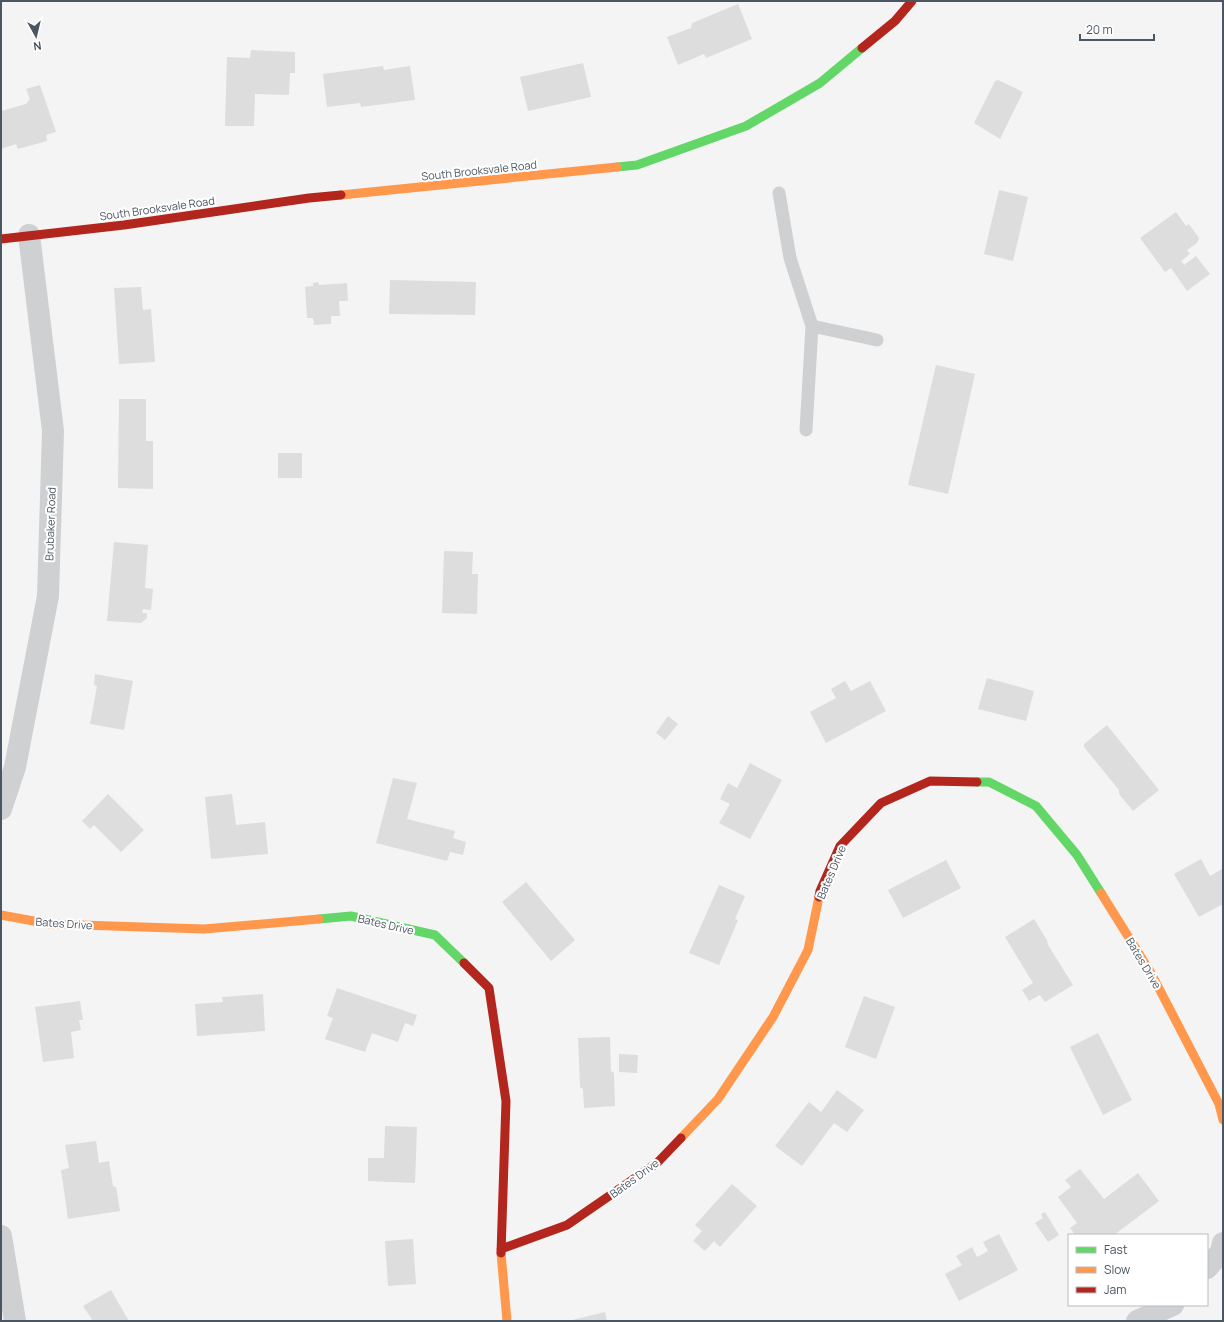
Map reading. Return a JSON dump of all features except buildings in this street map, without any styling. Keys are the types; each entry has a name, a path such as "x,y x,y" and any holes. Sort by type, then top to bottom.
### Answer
{"street":[{"name":"South Brooksvale Road","path":"1,239 124,225 309,198 638,165 746,126 820,83 895,21 912,1"},
{"name":"Brubaker Road","path":"1,809 15,767 48,596 53,430 30,235"},
{"name":"Bates Drive","path":"501,1249 568,1225 657,1163 718,1099 773,1018 808,950 820,891 840,846 881,803 930,781 989,782 1036,806 1077,855 1151,973 1219,1104 1223,1120"},
{"name":"Bates Drive","path":"1,915 50,924 204,929 351,916 435,935 488,988 506,1101 501,1249 507,1321"},
{"path":"1,1236 15,1321"},
{"path":"1208,1267 1221,1252 1223,1243"},
{"path":"1137,1321 1171,1306"}],"lane":[{"path":"778,193 790,258 812,326 806,430"},
{"path":"812,326 877,340"}],"traffic: fast":[{"path":"617,167 637,165 746,126 820,83 862,48"},
{"path":"977,782 989,782 1036,806 1077,855 1101,893"},
{"path":"319,919 351,916 435,935 464,963"}],"traffic: slow":[{"path":"341,195 617,167"},
{"path":"1101,893 1151,973 1219,1104 1223,1120"},
{"path":"681,1138 718,1099 773,1017 808,950 819,897"},
{"path":"1,915 50,924 204,929 319,919"},
{"path":"501,1253 507,1321"}],"traffic: jam":[{"path":"862,48 895,21 912,1"},
{"path":"1,239 124,225 309,198 341,195"},
{"path":"819,897 820,891 840,846 881,803 930,781 977,782"},
{"path":"464,963 489,988 506,1101 501,1253"},
{"path":"501,1249 567,1225 657,1163 681,1138"}]}
